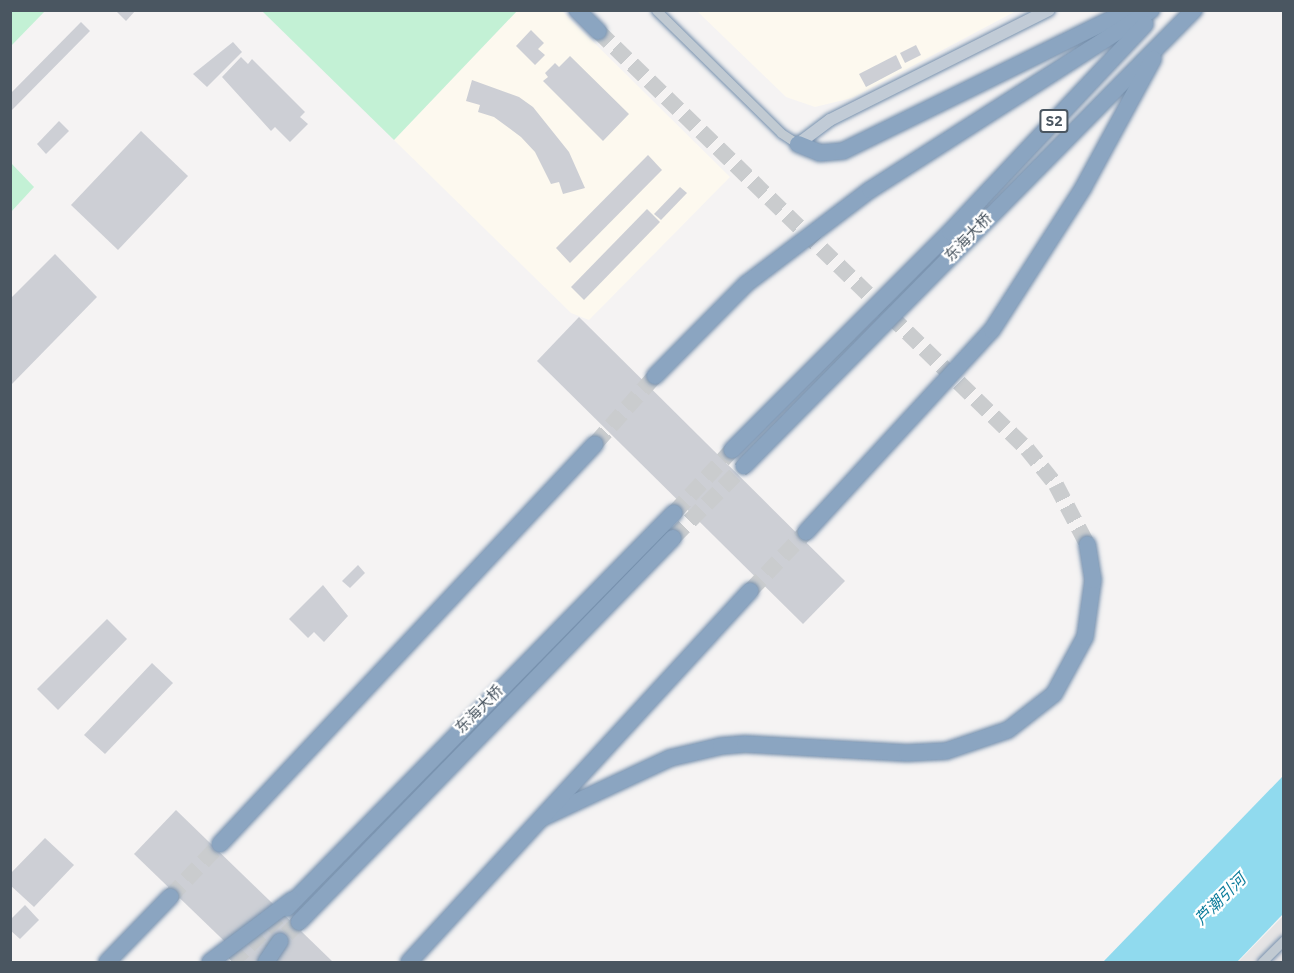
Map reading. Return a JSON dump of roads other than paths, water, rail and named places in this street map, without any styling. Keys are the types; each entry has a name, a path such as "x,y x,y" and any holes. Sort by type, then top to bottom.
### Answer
{"highway":[{"path":"577,10 598,31"},
{"path":"798,144 820,153 843,151 1129,10"},
{"path":"655,376 746,284 870,190 1151,10"},
{"name":"东海大桥","path":"732,450 950,232 1158,10"},
{"name":"东海大桥","path":"744,466 1194,10"},
{"path":"806,532 992,330 1083,188 1161,44"},
{"path":"220,844 595,444"},
{"name":"东海大桥","path":"210,963 292,902 674,513"},
{"name":"东海大桥","path":"299,922 673,538"},
{"path":"542,818 670,758 721,746 745,744 907,753 946,751 1008,730 1054,694 1085,637 1093,580 1087,543"},
{"path":"409,963 750,591"},
{"path":"107,963 170,897"},
{"path":"266,963 280,941"}],"main road":[{"path":"798,144 830,120 1049,10"}],"street":[{"path":"656,10 781,133 798,144"},
{"path":"1262,963 1284,940"}],"water":[{"name":"芦潮引河","path":"1283,776 1283,914 1237,962 1103,962"}],"tunnel":[{"path":"598,31 1027,449 1056,485 1087,544"},
{"path":"595,444 655,376"},
{"path":"674,513 732,450"},
{"path":"673,538 744,466"},
{"path":"750,591 806,532"},
{"path":"170,897 220,844"},
{"path":"232,962 278,917"},
{"path":"270,951 299,922"}]}
